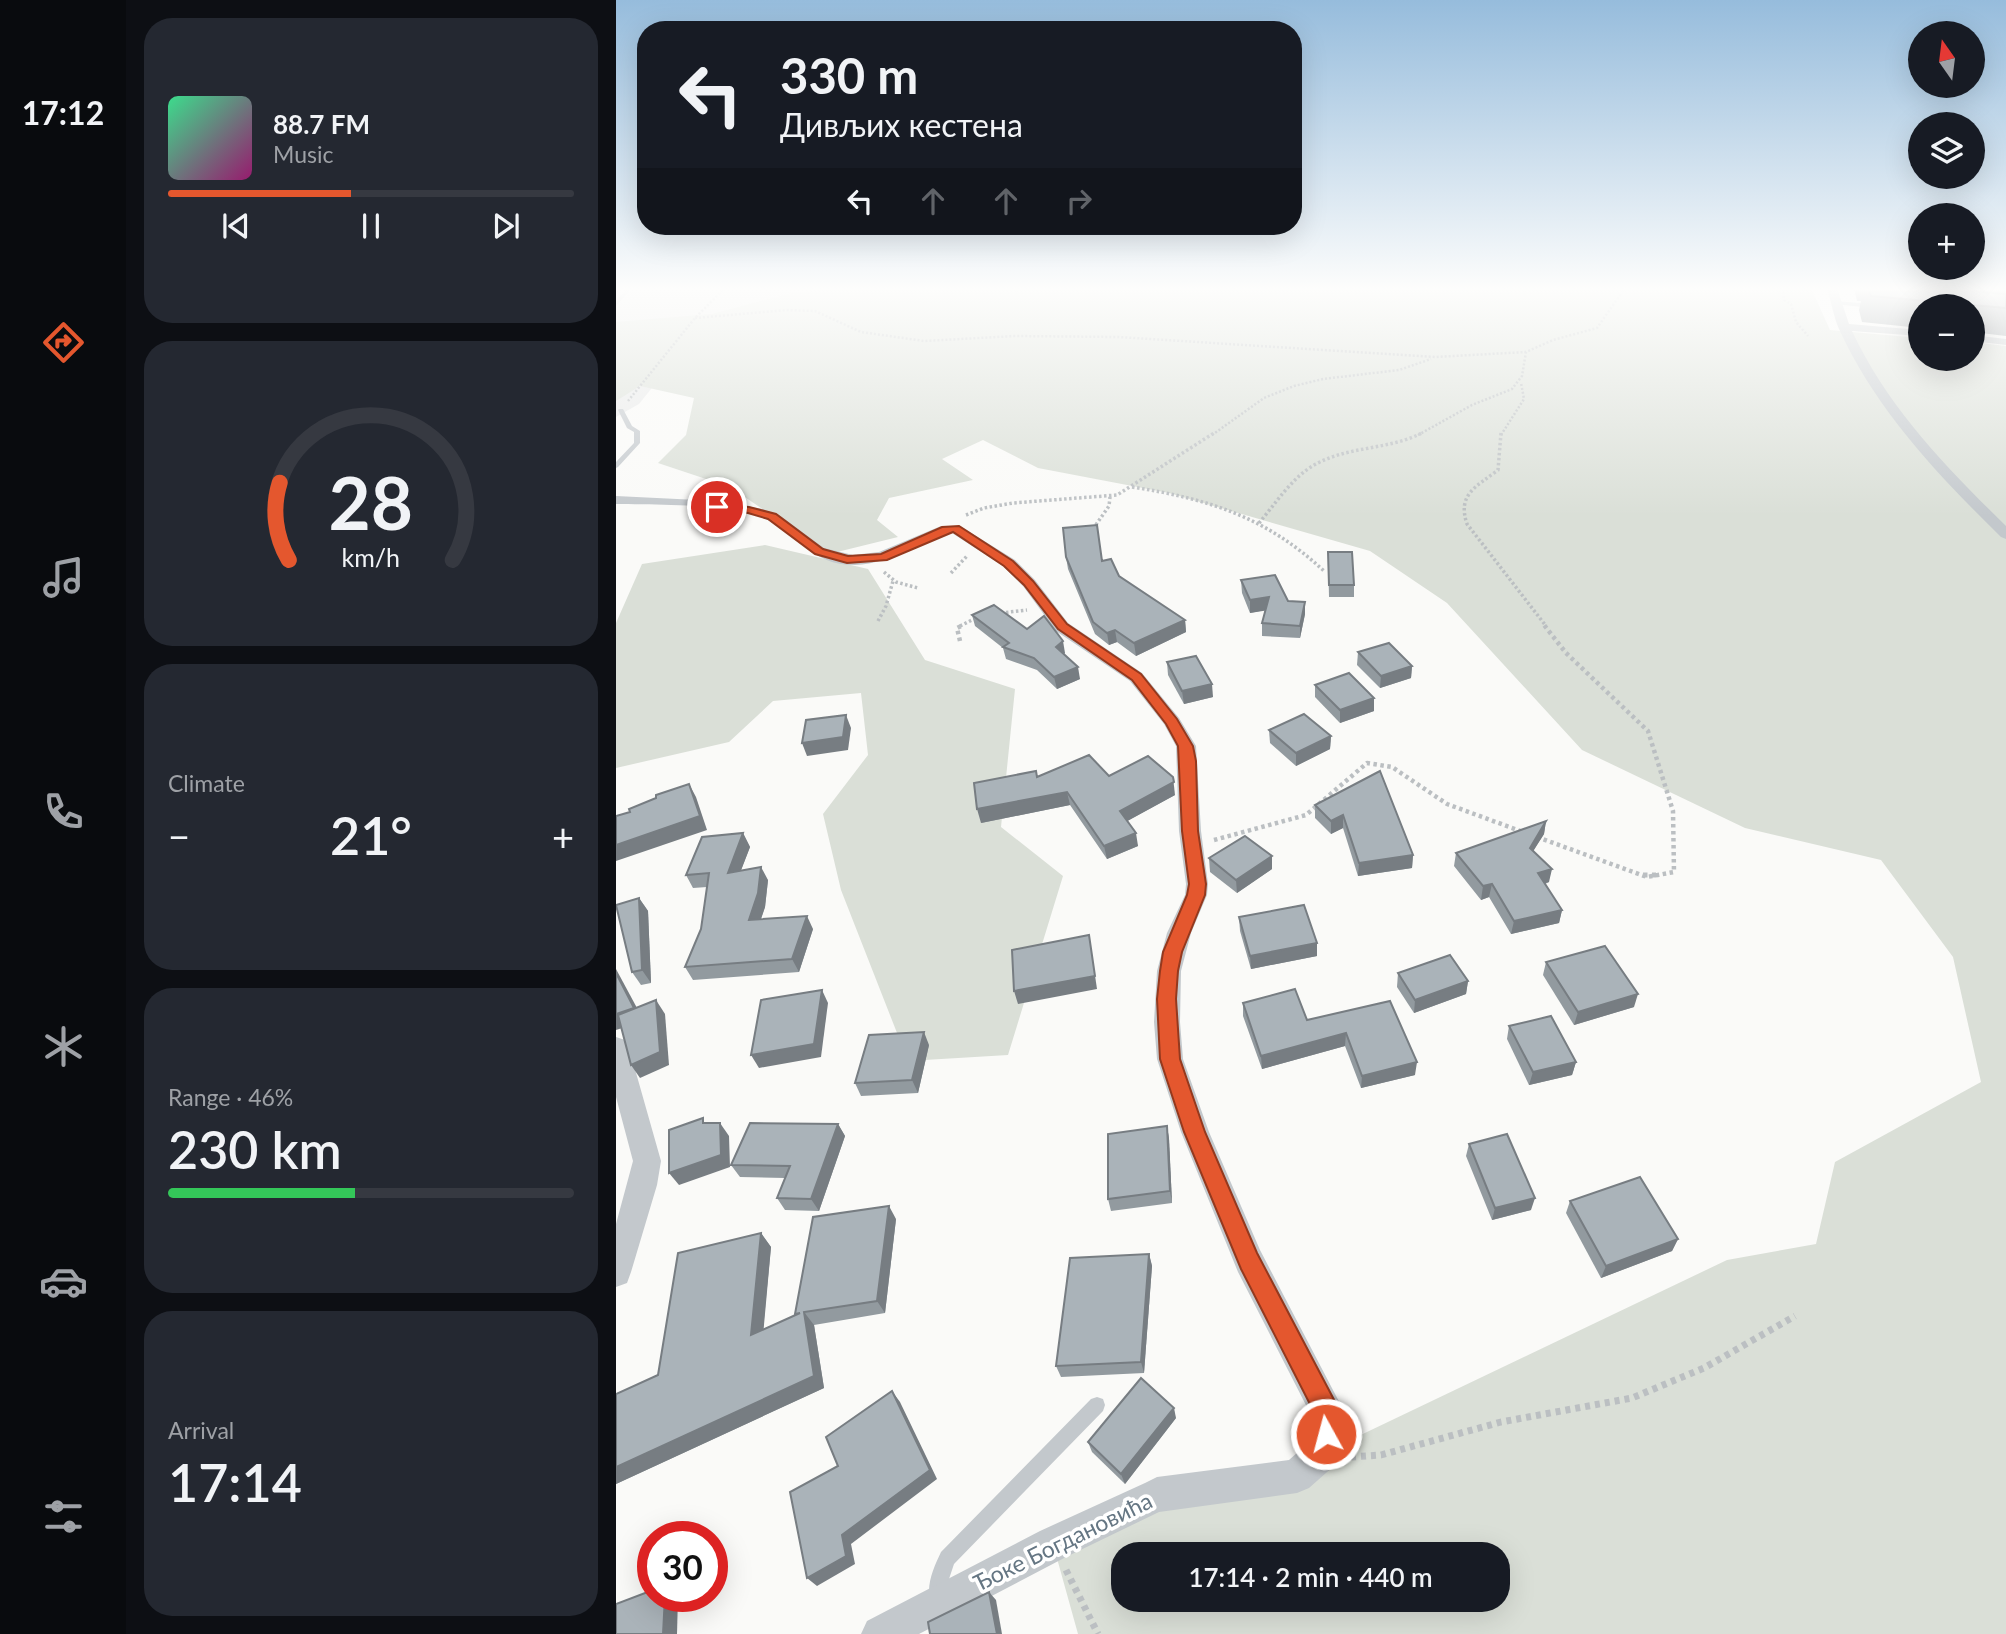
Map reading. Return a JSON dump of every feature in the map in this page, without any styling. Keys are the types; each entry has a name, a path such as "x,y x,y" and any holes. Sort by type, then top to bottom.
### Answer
{"street":[{"path":"1864,364 1887,403 1963,491 2006,534"},
{"path":"616,499 749,510 772,517 819,551 847,560 877,559 951,528 1009,563 1029,583 1045,608 1062,627 1136,677 1172,722 1185,746 1188,761 1192,846 1197,884 1196,895 1179,933 1169,971 1167,999 1170,1059 1195,1132 1249,1261 1329,1415 1310,1465"},
{"path":"616,1048 625,1118 648,1161 616,1272"},
{"name":"Ђоке Богдановића","path":"910,1624 1053,1544 1157,1494 1310,1465"}],"lane":[{"path":"616,466 637,443 637,431 629,427 621,410"},
{"path":"910,1624 939,1582 947,1558 1097,1405"}],"path":[{"path":"621,410 658,364"},
{"path":"951,528 964,516 984,508 1057,498 1110,497 1132,487 1142,477 1206,439 1264,398 1294,386 1323,379 1399,370 1415,364"},
{"path":"1192,846 1306,815 1367,763 1392,767 1447,804 1647,877 1674,872 1673,811 1648,731 1566,653 1467,524 1462,509 1468,493 1498,470 1496,447 1499,436 1524,399 1521,383 1527,371 1527,364"},
{"path":"1259,523 1315,464 1335,456 1395,444 1429,432 1471,406 1521,383"},
{"path":"1132,487 1192,500 1259,523 1273,530 1324,570"},
{"path":"1093,530 1109,506 1110,497"},
{"path":"877,559 893,581 918,588"},
{"path":"878,621 886,606 893,581"},
{"path":"991,615 1045,608"},
{"path":"960,641 957,628 972,619 982,617"},
{"path":"1310,1465 1400,1451 1509,1420 1608,1404 1666,1385 1794,1316"},
{"path":"1053,1544 1098,1634"}],"shaded area":[{"path":"616,364 671,364 639,404 616,417"},
{"path":"616,364 1908,364 1908,371 1985,371 1985,364 2006,364 2006,1634 1078,1634 1053,1544 1323,1453 1727,1260 1816,1244 1835,1162 1981,1082 1953,957 1881,860 1745,828 1582,750 1447,603 1370,551 1169,493 1038,468 983,440 942,459 973,480 889,498 877,520 898,537 829,554 730,487 658,463 686,435 694,398 640,386 616,401"},
{"path":"765,545 868,569 925,660 1015,689 1001,827 1063,876 1008,1055 908,1061 841,890 823,814 868,755 861,693 773,701 729,742 616,768 616,623 642,564"}],"building":[{"path":"1097,525 1102,561 1111,559 1119,576 1185,620 1134,643 1115,630 1107,633 1093,622 1066,557 1063,528"},
{"path":"1328,552 1352,552 1354,585 1329,585"},
{"path":"1275,575 1288,601 1305,602 1300,626 1262,623 1269,597 1250,600 1241,580"},
{"path":"994,605 1027,629 1044,616 1063,641 1056,647 1078,667 1054,677 1034,658 1003,647 1009,643 972,615"},
{"path":"1389,643 1412,666 1381,676 1358,652"},
{"path":"1196,656 1212,684 1182,691 1167,662"},
{"path":"1349,673 1374,698 1340,710 1315,685"},
{"path":"1304,714 1331,736 1296,753 1269,730"},
{"path":"846,715 843,737 802,743 806,720"},
{"path":"1089,755 1109,776 1148,756 1173,777 1174,782 1120,811 1136,833 1104,846 1067,792 977,809 974,783 1036,771 1037,777"},
{"path":"1380,771 1413,855 1359,863 1343,815 1331,821 1315,805"},
{"path":"689,784 700,816 616,845 616,816 630,812 629,809 656,798 656,795"},
{"path":"1546,821 1530,848 1552,869 1538,873 1562,910 1514,921 1492,884 1483,886 1456,853"},
{"path":"743,833 728,873 761,867 758,893 749,920 807,916 792,959 685,967 701,929 709,873 686,875 702,837"},
{"path":"1245,836 1272,856 1236,880 1209,858"},
{"path":"639,898 642,970 632,972 616,905"},
{"path":"1304,905 1317,943 1250,956 1239,917"},
{"path":"1089,935 1095,976 1014,991 1012,950"},
{"path":"1605,946 1638,994 1578,1012 1546,962"},
{"path":"1450,955 1468,981 1415,1000 1398,973"},
{"path":"616,973 634,1008 616,1014"},
{"path":"1295,989 1307,1020 1390,1001 1417,1062 1362,1076 1346,1033 1261,1056 1243,1003"},
{"path":"822,990 814,1044 751,1055 761,1000"},
{"path":"656,1000 660,1052 631,1065 618,1015"},
{"path":"1551,1016 1576,1062 1533,1072 1509,1026"},
{"path":"924,1032 912,1080 855,1083 869,1035"},
{"path":"703,1118 703,1123 720,1123 721,1155 669,1173 669,1130"},
{"path":"750,1123 838,1124 811,1199 777,1198 790,1166 731,1165"},
{"path":"1167,1126 1170,1191 1108,1199 1108,1134"},
{"path":"1507,1134 1535,1198 1495,1208 1469,1144"},
{"path":"1640,1177 1678,1239 1606,1266 1570,1201"},
{"path":"889,1206 877,1301 804,1312 814,1376 616,1467 616,1394 658,1375 678,1253 761,1233 751,1335 800,1313 795,1314 813,1217"},
{"path":"1149,1254 1141,1362 1056,1366 1070,1258"},
{"path":"1141,1378 1174,1408 1121,1474 1088,1442"},
{"path":"892,1391 930,1470 842,1535 846,1556 807,1578 790,1492 838,1466 826,1437"},
{"path":"989,1592 997,1634 930,1634 928,1622"},
{"path":"637,1596 637,1612 664,1612 663,1634 616,1634 616,1604"}],"route":[{"path":"717,507 749,510 772,517 819,551 847,560 883,558 946,529 955,529 1009,563 1029,583 1045,608 1062,627 1136,677 1172,722 1185,746 1188,761 1190,831 1197,884 1196,895 1172,952 1169,971 1167,1022 1170,1059 1195,1132 1249,1261 1329,1415 1326,1434"}]}
